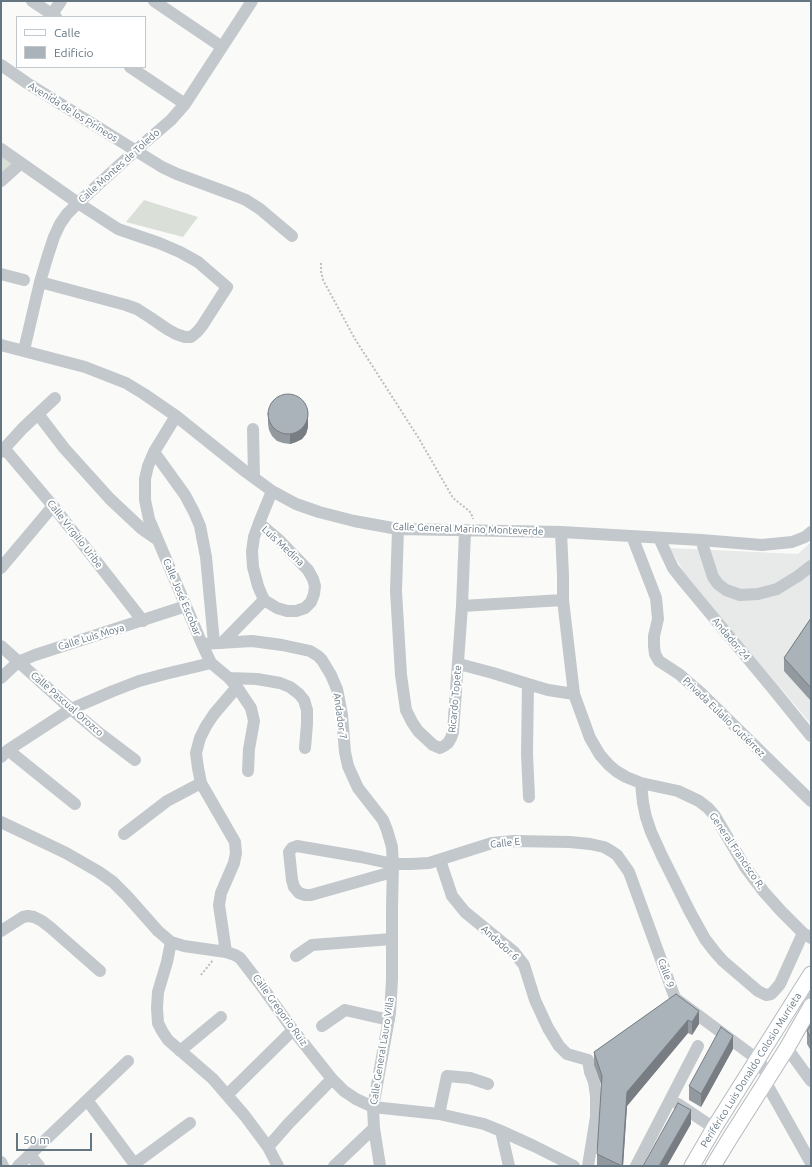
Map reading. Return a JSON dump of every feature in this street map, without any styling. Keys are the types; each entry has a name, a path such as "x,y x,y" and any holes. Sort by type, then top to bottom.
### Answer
{"main road":[{"name":"Periférico Luis Donaldo Colosio Murrieta","path":"692,1166 757,1059 805,996 811,974"},
{"name":"Periférico Luis Donaldo Colosio Murrieta","path":"713,1166 787,1048 811,1006"}],"street":[{"path":"32,1 54,16 61,1"},
{"path":"154,1 222,47"},
{"name":"Calle Montes de Toledo","path":"24,350 40,282 54,237 60,224 78,203 171,120 184,104 252,1"},
{"name":"Avenida de los Pirineos","path":"1,65 27,83 162,167 246,200 260,209 292,236"},
{"path":"131,68 184,104"},
{"path":"1,149 118,229 180,252 198,262 227,287 197,332 191,337 185,337 167,329 137,309 40,282"},
{"path":"1,181 21,163"},
{"path":"1,274 24,280"},
{"name":"Calle General Marino Monteverde","path":"1,345 85,367 126,383 176,416 272,491 296,504 318,512 354,521 398,529 561,532 762,545 792,542 805,537 811,532"},
{"path":"3,450 23,428 55,398"},
{"path":"38,414 64,448 110,499 142,528 158,540"},
{"name":"Calle José Escobar","path":"176,416 154,452 148,466 145,479 145,500 149,519 186,606 213,643 211,663 233,683 251,708 254,721 249,749 248,771"},
{"path":"253,429 254,478"},
{"name":"Calle Virgilio Uribe","path":"3,450 53,506 143,621"},
{"path":"154,452 185,495 200,526 206,557 213,643"},
{"name":"Luis Medina","path":"259,523 300,561 308,570 313,579 314,594 305,608 296,611 287,611 277,608 264,600 258,586 253,567 252,551 254,537 259,523 272,491"},
{"path":"1,568 53,506"},
{"name":"Ricardo Topete","path":"398,529 396,591 401,675 406,710 418,731 434,745 440,748 448,743 453,732 469,531"},
{"name":"General Francisco R.","path":"561,532 564,575 563,600 574,694 590,738 600,755 609,765 626,777 641,783 678,792 699,801 708,808 715,816 745,867 759,886 781,911 807,935"},
{"name":"Privada Eulalio Gutiérrez","path":"632,536 656,598 658,619 654,636 654,646 655,654 659,661 679,674 700,693 811,801"},
{"name":"Andador 24","path":"659,538 673,568 811,736"},
{"path":"701,540 713,577 718,584 726,590 740,595 758,594 777,589 811,566"},
{"path":"213,643 264,600"},
{"path":"462,606 563,600"},
{"name":"Calle Luis Moya","path":"1,678 18,662 34,655 186,606"},
{"name":"Andador 7","path":"213,643 252,641 282,645 310,651 322,660 331,675 337,690 342,715 345,752 348,766 358,788 383,820 392,847 392,868"},
{"name":"Calle Pascual Orozco","path":"1,646 98,732 136,760"},
{"path":"76,804 4,754 71,709 139,681 211,663"},
{"path":"459,664 548,690 574,694"},
{"path":"223,952 219,905 221,893 234,863 236,853 235,842 201,783 196,753 200,738 233,683 257,678 280,683 290,687 304,700 307,710 305,748"},
{"path":"528,684 527,754 529,797"},
{"path":"124,834 166,801 201,783"},
{"path":"641,783 646,817 659,850 705,939 723,961 758,991 766,995 771,994 780,984 807,935"},
{"name":"Calle Gregorio Ruíz","path":"1,822 66,853 99,872 113,882 158,931 172,942 184,946 235,955 246,964 292,1030 332,1079 344,1091 356,1099 373,1107 439,1114 484,1124 574,1166"},
{"name":"Calle E","path":"392,868 411,864 429,863 492,844 514,841 570,842 590,844 611,850 617,855"},
{"path":"294,847 361,856 392,868 311,895 302,895 296,890 292,880 289,852 294,847"},
{"name":"Calle 9","path":"617,855 629,872 671,1002 757,1059 764,1069 766,1081 811,1163"},
{"name":"Andador 6","path":"440,860 452,896 456,901 465,912 514,952 524,965 535,1000 548,1028 559,1046 567,1054 588,1060"},
{"name":"Calle General Lauro Villa","path":"380,1166 374,1128 373,1107 389,1020 392,980 392,868"},
{"path":"1,931 23,917 34,917 51,928 100,972"},
{"path":"296,956 312,945 392,940"},
{"path":"172,942 168,962 158,992 158,1023 168,1040 213,1079 245,1116 268,1147 278,1166"},
{"path":"322,1026 345,1010 389,1020"},
{"path":"180,1051 221,1017"},
{"path":"227,1095 292,1030"},
{"path":"636,1166 698,1046"},
{"path":"787,1048 811,1082"},
{"path":"588,1166 596,1117 596,1096 588,1060 599,1054"},
{"path":"18,1166 128,1061"},
{"path":"439,1114 447,1076 470,1078 488,1084"},
{"path":"268,1147 332,1079"},
{"path":"670,1099 714,1128"},
{"path":"87,1100 135,1165 190,1123"},
{"path":"334,1166 374,1128"},
{"path":"501,1131 509,1166"},
{"path":"30,1154 39,1166"},
{"path":"1,1162 2,1166"}],"path":[{"path":"321,262 323,280 355,339 418,437 453,498 471,513 473,518 469,531"},
{"path":"201,975 223,952"}],"shaded area":[{"path":"1,152 15,161 1,175"},
{"path":"144,200 198,217 183,237 126,222"},
{"path":"811,542 811,724 688,579 670,548 798,554"}],"building":[{"path":"284,394 292,394 299,397 305,403 308,414 305,425 299,431 292,434 284,434 277,431 271,425 268,418 268,410 271,403 277,397"},
{"path":"811,618 811,688 784,658"},
{"path":"676,994 699,1011 692,1022 688,1020 627,1092 622,1166 597,1154 602,1076 594,1052"},
{"path":"811,1024 811,1038 807,1031"},
{"path":"721,1027 733,1036 701,1094 689,1086"},
{"path":"678,1103 691,1110 659,1166 643,1166"}]}
